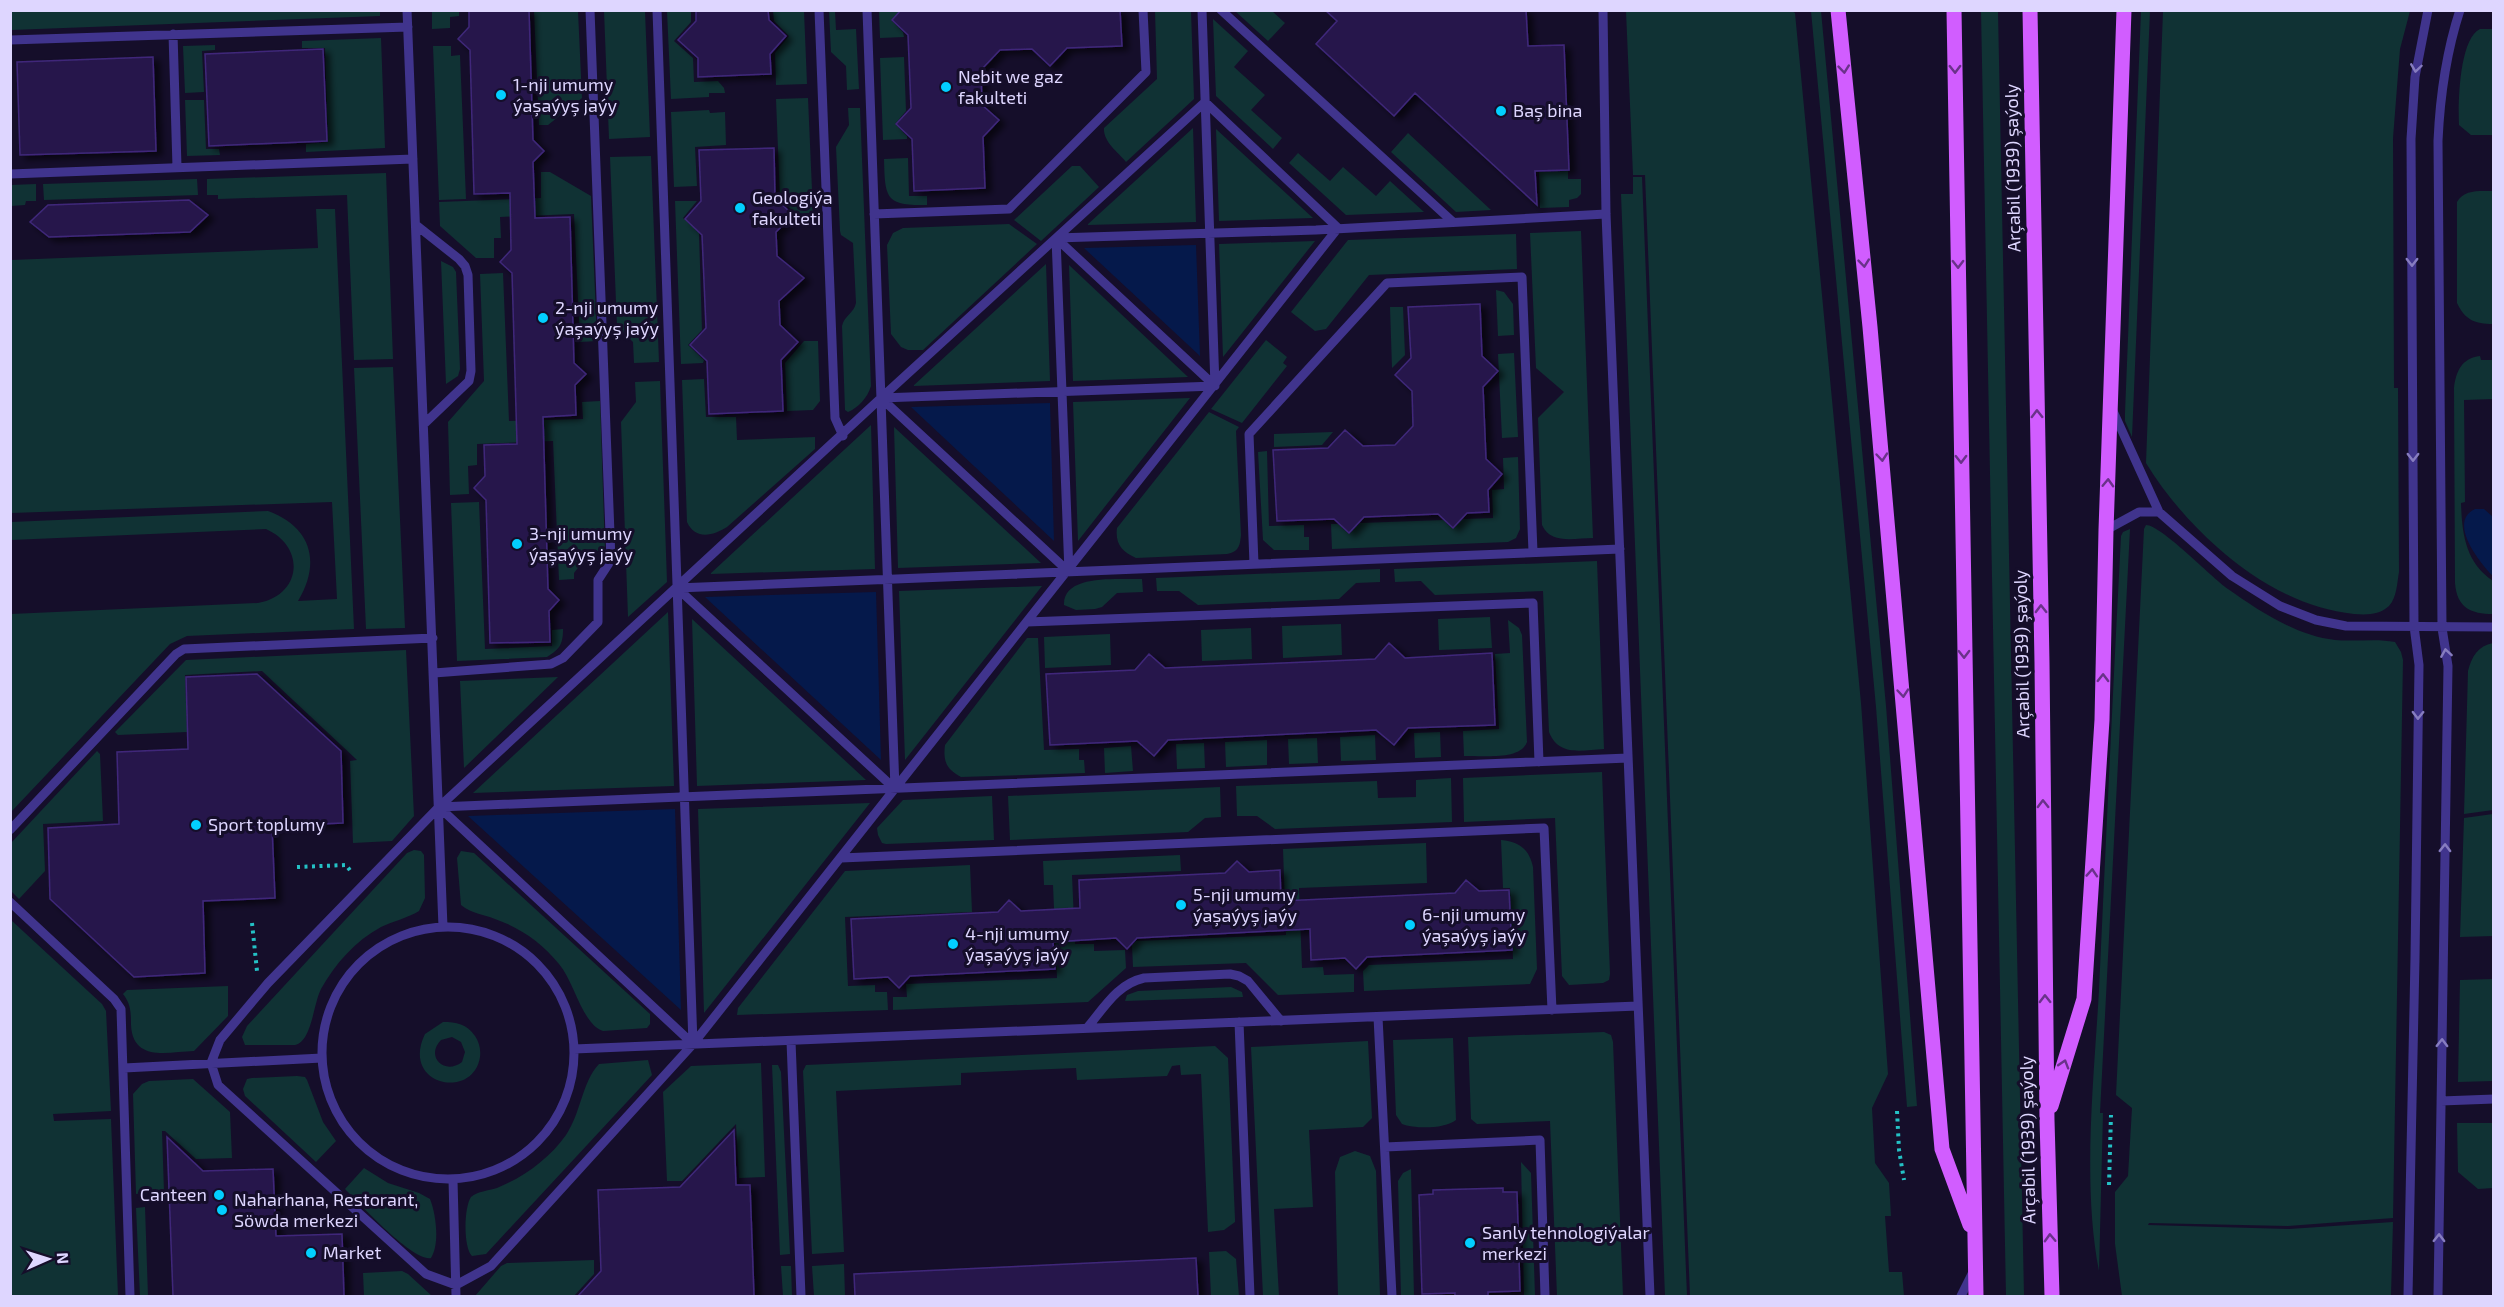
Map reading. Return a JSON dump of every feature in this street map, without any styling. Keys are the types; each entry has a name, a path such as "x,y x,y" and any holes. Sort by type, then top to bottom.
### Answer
{"main road":[{"path":"1838,10 1870,327 1942,1149 1974,1237"},
{"path":"1954,10 1976,1296"},
{"name":"Arçabil (1939) şaýoly","path":"2030,10 2042,651 2047,1120 2052,1296"},
{"path":"2047,1120 2084,999 2102,720 2106,530 2124,10"}],"lane":[{"path":"407,10 443,927"},
{"path":"434,673 551,664 563,658 598,622 598,580 611,560 590,10"},
{"path":"657,10 693,1044"},
{"path":"819,10 835,418 843,436"},
{"path":"867,10 896,789"},
{"path":"874,214 1008,209 1146,72 1143,10"},
{"path":"1202,10 1215,386"},
{"path":"1221,10 1453,222"},
{"path":"1603,10 1606,214 1650,1296"},
{"path":"2408,1296 2419,665 2414,627 2411,139 2415,76 2428,10"},
{"path":"2438,1296 2448,666 2442,627 2438,141 2447,54 2460,10"},
{"path":"10,40 408,27"},
{"path":"173,34 177,167"},
{"path":"1205,102 1338,228"},
{"path":"1205,102 881,398 843,436 440,807 268,983 220,1040 211,1063 218,1084 426,1274 456,1285 491,1266 693,1044 1069,572 1338,228"},
{"path":"10,174 413,159"},
{"path":"1056,238 1338,228 1606,214"},
{"path":"416,225 459,259 468,275 471,371 469,381 424,424"},
{"path":"1056,238 1215,386"},
{"path":"1056,238 1069,572"},
{"path":"1254,564 1249,434 1387,283 1522,277 1533,552"},
{"path":"881,398 1215,386"},
{"path":"881,398 1069,572"},
{"path":"2110,406 2159,512 2232,576 2280,606 2316,620 2346,626 2493,627"},
{"path":"2106,530 2139,512 2159,512"},
{"path":"677,588 1620,549"},
{"path":"677,588 896,789"},
{"path":"1027,622 1533,603 1539,762"},
{"path":"10,830 176,654 184,650 433,638"},
{"path":"440,807 1628,758"},
{"path":"440,807 693,1044"},
{"path":"841,858 1544,828 1552,1010"},
{"path":"10,902 114,999 121,1009 130,1296"},
{"path":"443,927 465,928 507,941 542,968 555,986 565,1006 574,1049 573,1071 568,1092 560,1113 540,1139 515,1160 495,1170 474,1177 453,1180 409,1174 389,1165 362,1146 341,1120 331,1101 322,1058 323,1036 328,1014 343,985 363,959 400,936 443,927"},
{"path":"1087,1028 1119,990 1131,981 1144,978 1230,974 1248,981 1281,1021"},
{"path":"574,1049 1638,1006"},
{"path":"1378,1017 1392,1296"},
{"path":"1239,1022 1250,1296"},
{"path":"791,1041 801,1296"},
{"path":"124,1068 322,1058"},
{"path":"2441,1101 2493,1099"},
{"path":"1385,1147 1540,1140 1545,1296"},
{"path":"453,1180 456,1296"},
{"path":"1961,1296 1975,1268"}],"path":[{"path":"297,867 346,865 362,885"},
{"path":"252,923 255,956"},
{"path":"1897,1111 1899,1150 1904,1180"},
{"path":"2109,1185 2111,1115"}],"green space":[{"path":"380,10 380,16 11,30 11,11"},
{"path":"2150,10 2132,437 2125,421 2125,413 2141,11"},
{"path":"432,11 459,11 459,16 450,17 450,28 432,29"},
{"path":"534,11 578,11 582,98 548,125 539,125"},
{"path":"604,11 645,11 650,137 609,139"},
{"path":"667,11 691,11 691,22 674,41 693,58 694,82 718,81 725,93 709,93 709,97 671,99"},
{"path":"773,11 804,11 807,84 776,85 775,53 789,36 774,21"},
{"path":"829,11 835,11 836,30 856,29 859,89 847,90 846,66 831,52"},
{"path":"879,11 900,11 891,20 903,32 904,37 880,38"},
{"path":"1155,11 1191,11 1194,99 1126,162 1108,142 1104,128 1157,79"},
{"path":"1235,11 1272,11 1285,23 1268,41"},
{"path":"1626,11 1792,11 1795,13 1861,703 1888,1074 1872,1108 1875,1163 1889,1183 1891,1216 1885,1216 1889,1272 1902,1272 1904,1296 1690,1296 1645,175 1633,175"},
{"path":"1811,11 1821,11 1886,706 1917,1106 1907,1107 1876,707"},
{"path":"1981,11 1998,11 2024,1296 2006,1296"},
{"path":"2163,11 2410,11 2400,49 2393,138 2394,388 2398,388 2399,572 2392,602 2377,613 2354,614 2316,606 2298,600 2247,571 2197,528 2169,497 2146,463"},
{"path":"1213,19 1248,51 1234,67 1265,95 1251,110 1282,138 1273,149 1216,96"},
{"path":"2480,29 2493,29 2493,135 2471,135 2459,125 2461,73 2464,58 2473,35"},
{"path":"381,38 385,148 306,152 306,144 328,142 325,48 302,48 302,41"},
{"path":"215,45 215,50 202,51 204,92 185,93 183,46"},
{"path":"433,46 451,46 451,56 460,55 466,199 439,200"},
{"path":"904,57 906,111 895,124 907,136 907,139 883,140 880,58"},
{"path":"808,98 813,213 796,214 780,199 776,99"},
{"path":"185,100 204,100 206,149 219,149 220,155 187,156"},
{"path":"848,108 860,108 871,386 862,402 848,412 845,410 842,326 856,303 853,243 841,235 840,231 836,147 849,125"},
{"path":"709,110 710,113 725,112 726,145 695,147 697,186 674,187 671,112"},
{"path":"1193,128 1196,222 1087,225"},
{"path":"1216,129 1313,218 1219,221"},
{"path":"1408,133 1491,210 1456,212 1391,152"},
{"path":"1298,153 1330,181 1343,167 1376,196 1390,181 1424,212 1346,215 1289,163"},
{"path":"651,156 659,362 634,363 633,342 617,326 610,157"},
{"path":"908,158 909,196 927,196 927,205 903,204 890,197 887,191 884,159"},
{"path":"1072,166 1080,166 1099,187 1041,241 1014,220"},
{"path":"1568,171 1568,179 1581,179 1581,194 1569,200 1569,207 1540,208 1539,172"},
{"path":"541,172 550,172 591,196 597,341 580,342 574,214 500,217 501,238 494,238 494,258 476,258 440,226 439,202 541,198"},
{"path":"386,173 393,359 354,360 347,195 218,199 218,195 207,195 207,179"},
{"path":"1633,177 1642,177 1687,1296 1665,1296 1621,194 1633,194"},
{"path":"197,179 198,195 44,200 43,184"},
{"path":"36,184 36,201 26,201 25,205 11,206 11,185"},
{"path":"2493,191 2493,324 2471,320 2457,303 2457,202 2468,193"},
{"path":"675,201 697,201 683,218 699,233 702,330 688,345 704,360 703,363 681,364"},
{"path":"316,209 335,209 354,629 187,636 170,644 11,812 11,614 258,603 273,598 283,591 294,570 293,558 288,547 279,537 266,529 11,540 11,522 268,511 294,526 303,536 308,548 309,573 298,601 337,599 332,502 11,513 11,260 318,248"},
{"path":"1009,224 1037,244 923,350 908,350 901,347 891,334 887,245 893,233 903,228"},
{"path":"1581,231 1593,538 1564,539 1551,535 1542,525 1538,418 1564,392 1536,368 1530,233"},
{"path":"1516,234 1517,269 1369,275 1326,329 1315,331 1291,312 1348,240"},
{"path":"1315,241 1223,357 1219,244"},
{"path":"441,261 453,267 456,272 460,369 458,376 446,384"},
{"path":"1046,264 1050,381 913,386"},
{"path":"1069,265 1188,377 1073,381"},
{"path":"503,273 509,421 583,419 582,402 600,401 605,551 591,551 574,573 574,579 559,580 553,441 477,444 477,465 468,466 469,494 450,495 448,422 484,381 480,274"},
{"path":"1496,290 1504,292 1513,304 1514,335 1498,336"},
{"path":"1390,307 1403,307 1405,355 1392,368"},
{"path":"1266,340 1287,357 1283,363 1287,366 1242,423 1211,409"},
{"path":"804,341 818,341 820,401 813,410 787,411 785,363"},
{"path":"1514,353 1518,437 1502,438 1498,354"},
{"path":"2480,356 2481,360 2493,360 2493,399 2464,400 2465,502 2461,503 2464,536 2471,556 2476,565 2493,581 2493,614 2478,613 2466,608 2456,592 2455,583 2454,388 2461,366 2469,359"},
{"path":"393,367 405,628 366,629 354,368"},
{"path":"704,379 706,417 736,417 737,440 815,437 815,449 727,527 716,533 705,535 695,532 687,522 682,380"},
{"path":"660,381 667,582 628,617 621,422 636,402 635,382"},
{"path":"1190,398 1078,541 1073,402"},
{"path":"1209,412 1239,427 1236,431 1241,535 1238,548 1227,554 1136,558 1131,556 1118,543 1117,528"},
{"path":"871,425 875,569 710,574"},
{"path":"894,427 1041,563 898,568"},
{"path":"1333,432 1322,445 1274,447 1274,434"},
{"path":"1267,451 1269,526 1304,525 1304,537 1309,537 1309,550 1274,550 1263,540 1258,452"},
{"path":"1518,457 1520,529 1516,538 1508,542 1332,549 1331,524 1338,524 1349,534 1360,523 1443,520 1453,529 1463,519 1493,518 1492,490 1504,489 1503,458"},
{"path":"479,502 485,649 552,646 552,630 563,629 560,646 547,657 457,661 451,503"},
{"path":"2146,525 2163,533 2228,589 2279,621 2321,638 2395,642 2403,660 2393,1218 2288,1226 2149,1223 2148,1225 2289,1229 2393,1222 2391,1296 2122,1296 2115,1244 2115,1192 2128,1176 2132,1108 2116,1095"},
{"path":"2130,529 2100,1113 2103,1113 2099,1271 2091,1203 2092,1095 2121,536 2123,532"},
{"path":"1597,561 1604,749 1580,751 1565,749 1553,740 1549,732 1543,591 1435,595 1421,581 1395,582 1394,569"},
{"path":"1380,569 1380,582 1356,583 1339,599 1198,605 1179,591 1157,591 1156,578"},
{"path":"1107,579 1142,579 1143,592 1117,593 1102,607 1076,610 1064,605 1066,595 1082,583"},
{"path":"1042,586 905,760 899,591"},
{"path":"668,612 674,786 473,793"},
{"path":"1490,617 1492,648 1439,650 1438,619"},
{"path":"692,619 866,780 697,786"},
{"path":"1508,620 1519,628 1522,635 1527,742 1523,748 1509,755 1464,756 1463,731 1499,729 1495,654 1510,653"},
{"path":"1341,624 1342,655 1283,658 1282,626"},
{"path":"1251,628 1252,659 1202,661 1201,630"},
{"path":"1110,634 1111,665 1045,668 1044,637"},
{"path":"1027,638 1038,638 1044,750 1079,749 1079,760 1084,760 1085,773 961,777 947,764 945,745"},
{"path":"2493,643 2493,810 2464,814 2468,671 2476,652"},
{"path":"406,650 414,816 392,841 353,843 350,761 357,760 262,671 185,675 187,732 118,735 115,732 186,660"},
{"path":"558,677 464,768 460,681"},
{"path":"1440,732 1441,757 1415,758 1414,733"},
{"path":"1375,735 1376,760 1341,761 1340,737"},
{"path":"1317,738 1318,763 1289,764 1288,739"},
{"path":"1267,740 1267,765 1226,767 1225,742"},
{"path":"1204,743 1205,768 1177,769 1176,744"},
{"path":"1131,746 1133,771 1105,773 1104,748"},
{"path":"97,751 100,754 103,821 43,824 45,871 19,899 11,891 11,843"},
{"path":"1602,772 1610,974 1609,980 1603,983 1569,985 1562,976 1555,818 1464,822 1463,778"},
{"path":"1451,778 1452,822 1275,829 1257,816 1237,816 1236,786 1377,781 1378,798 1416,797 1416,780"},
{"path":"1220,787 1221,817 1205,818 1188,832 1010,840 1008,796"},
{"path":"992,796 994,840 886,844 882,843 878,835 877,828 903,800"},
{"path":"870,803 704,1013 698,809"},
{"path":"2493,814 2493,936 2460,937 2464,818"},
{"path":"1501,840 1523,848 1529,855 1533,867 1537,969 1530,984 1364,991 1363,971 1369,965 1513,959 1510,888 1503,888"},
{"path":"1426,843 1427,883 1299,888 1302,968 1323,967 1324,975 1354,974 1354,992 1278,995 1246,963 1133,967 1132,945 1136,941 1286,935 1283,849"},
{"path":"414,850 421,851 424,855 425,898 419,911 381,927 346,954 321,989 309,1030 301,1042 295,1045 245,1045 242,1037 247,1026 407,853"},
{"path":"461,851 474,853 650,1014 650,1024 647,1028 603,1031 596,1027 584,1012 565,972 545,949 514,927 473,912 461,905 457,858"},
{"path":"1180,855 1181,871 1072,875 1075,944 1094,944 1094,951 1125,950 1126,968 1088,1002 893,1010 893,997 907,997 906,984 1057,978 1053,885 1044,885 1043,861"},
{"path":"970,865 972,912 845,917 848,986 875,985 875,992 887,992 888,1010 737,1015 738,1008 845,871"},
{"path":"11,920 102,1004 106,1011 111,1111 53,1114 54,1121 111,1119 118,1296 11,1296"},
{"path":"2493,979 2493,1081 2458,1082 2460,980"},
{"path":"228,986 228,1016 194,1051 153,1052 138,1045 133,1037 131,1013 123,994 127,990"},
{"path":"1231,987 1242,992 1243,997 1125,1001 1127,995 1138,991"},
{"path":"443,1022 465,1026 479,1043 480,1057 475,1071 465,1079 453,1083 440,1081 430,1075 422,1065 420,1051 425,1034","holes":["452,1037 461,1042 465,1052 462,1062 449,1067 439,1062 435,1052 441,1040"]},
{"path":"1604,1032 1611,1035 1613,1042 1623,1296 1557,1296 1550,1121 1477,1124 1471,1119 1468,1037"},
{"path":"1453,1038 1456,1120 1445,1125 1430,1127 1402,1124 1396,1115 1393,1040"},
{"path":"1368,1041 1372,1118 1363,1127 1309,1130 1313,1207 1274,1209 1279,1296 1263,1296 1251,1047"},
{"path":"1215,1046 1228,1058 1235,1222 1224,1230 1208,1232 1201,1074 1181,1075 1180,1065 1172,1066 1167,1076 1077,1080 1076,1068 961,1073 961,1085 836,1091 844,1252 812,1254 803,1071 806,1065"},
{"path":"648,1060 652,1075 486,1254 472,1256 467,1244 466,1227 467,1209 471,1197 517,1178 552,1152 571,1126 593,1071 599,1064"},
{"path":"761,1063 765,1177 739,1178 736,1124 682,1181 667,1181 663,1092 691,1066"},
{"path":"772,1065 778,1065 781,1072 790,1254 780,1255"},
{"path":"305,1077 307,1080 323,1122 336,1141 316,1162 245,1096 243,1089 247,1079"},
{"path":"193,1079 230,1112 232,1158 196,1159 165,1131 162,1131 164,1192 136,1194 133,1094 142,1084 149,1081"},
{"path":"2457,1123 2493,1123 2493,1188 2478,1189 2458,1172"},
{"path":"1355,1151 1370,1156 1376,1171 1380,1296 1338,1296 1335,1172 1340,1157"},
{"path":"1521,1162 1531,1173 1535,1296 1524,1296"},
{"path":"364,1168 388,1183 430,1199 436,1229 434,1252 431,1258 423,1257 400,1242 345,1189"},
{"path":"1411,1169 1414,1296 1401,1296 1398,1181 1403,1173"},
{"path":"145,1207 148,1296 140,1296 136,1208"},
{"path":"1226,1251 1236,1259 1239,1296 1211,1296 1209,1252"},
{"path":"594,1260 594,1274 574,1296 475,1296 501,1266 507,1263"},
{"path":"844,1264 845,1296 814,1296 812,1266"},
{"path":"781,1266 791,1266 792,1296 783,1296"},
{"path":"402,1271 432,1296 364,1296 363,1273"}],"water":[{"path":"1196,245 1200,356 1084,248"},
{"path":"1050,403 1054,541 911,407"},
{"path":"2475,509 2484,509 2493,517 2493,576 2474,553 2465,532 2464,523 2467,515"},
{"path":"876,592 881,760 705,597"},
{"path":"675,809 681,1010 468,816"}],"building":[{"path":"469,10 529,10 533,140 544,151 533,162 535,218 570,217 574,363 586,374 575,385 576,415 543,417 548,589 559,600 549,611 550,642 490,643 486,500 474,488 485,476 484,445 517,444 512,273 500,262 511,250 510,193 474,194 470,50 458,39 469,27"},
{"path":"696,10 768,10 769,20 786,36 770,54 771,74 698,77 698,58 678,40 696,21"},
{"name":"Nebit we gaz fakulteti","path":"901,10 1120,10 1122,46 1067,48 1050,66 1032,49 1000,50 981,70 982,105 999,120 983,137 985,188 914,191 912,139 896,124 911,108 908,35 892,20"},
{"name":"Baş bina","path":"1325,10 1526,10 1528,46 1564,45 1569,170 1535,171 1537,205 1415,93 1394,116 1316,44 1337,21"},
{"path":"323,49 327,141 209,146 205,54"},
{"path":"153,57 156,151 20,155 17,62"},
{"name":"Geologiýa fakulteti","path":"774,148 775,198 793,215 776,232 777,256 804,278 779,301 780,325 798,342 781,360 783,411 709,414 707,361 690,345 706,328 702,235 685,219 701,201 699,150"},
{"path":"189,200 208,215 190,232 49,237 30,222 48,205"},
{"path":"1480,304 1482,356 1498,371 1483,387 1486,459 1502,474 1488,490 1489,512 1467,513 1453,528 1438,514 1364,517 1349,533 1334,519 1277,521 1273,450 1328,448 1345,430 1363,446 1395,445 1413,426 1412,391 1395,375 1411,358 1408,307"},
{"path":"1389,643 1405,658 1492,653 1495,725 1408,728 1394,745 1376,730 1168,740 1154,756 1137,741 1050,745 1046,674 1135,670 1149,654 1165,668 1375,659"},
{"name":"Sport toplumy","path":"257,674 341,751 343,823 272,826 275,898 203,901 205,973 134,977 50,899 48,828 119,824 117,752 188,749 186,677"},
{"path":"1237,861 1249,872 1280,870 1281,901 1455,893 1466,880 1479,891 1509,890 1512,950 1367,957 1356,969 1345,958 1311,960 1310,929 1137,938 1127,949 1116,938 1053,942 1055,969 910,976 899,988 888,977 854,979 851,919 998,912 1009,900 1021,911 1080,908 1079,880 1225,873"},
{"path":"734,1130 736,1185 750,1185 754,1296 578,1296 601,1271 598,1190 680,1187"},
{"name":"Naharhana, Restorant, Söwda merkezi","path":"167,1137 203,1171 273,1169 276,1236 342,1234 344,1296 173,1296"},
{"name":"Sanly tehnologiýalar merkezi","path":"1503,1188 1503,1192 1517,1192 1520,1291 1488,1292 1488,1296 1455,1296 1455,1293 1422,1294 1419,1195 1433,1194 1433,1190"},
{"path":"1196,1258 1198,1296 855,1296 854,1274"}],"place":[{"name":"Nebit we gaz fakulteti","path":"946,87"},
{"name":"1-nji umumy ýaşaýyş jaýy","path":"501,95"},
{"name":"Baş bina","path":"1501,111"},
{"name":"Geologiýa fakulteti","path":"740,208"},
{"name":"2-nji umumy ýaşaýyş jaýy","path":"543,318"},
{"name":"3-nji umumy ýaşaýyş jaýy","path":"517,544"},
{"name":"Sport toplumy","path":"196,825"},
{"name":"5-nji umumy ýaşaýyş jaýy","path":"1181,905"},
{"name":"6-nji umumy ýaşaýyş jaýy","path":"1410,925"},
{"name":"4-nji umumy ýaşaýyş jaýy","path":"953,944"},
{"name":"Canteen","path":"219,1195"},
{"name":"Naharhana, Restorant, Söwda merkezi","path":"222,1210"},
{"name":"Sanly tehnologiýalar merkezi","path":"1470,1243"},
{"name":"Market","path":"311,1253"}]}
